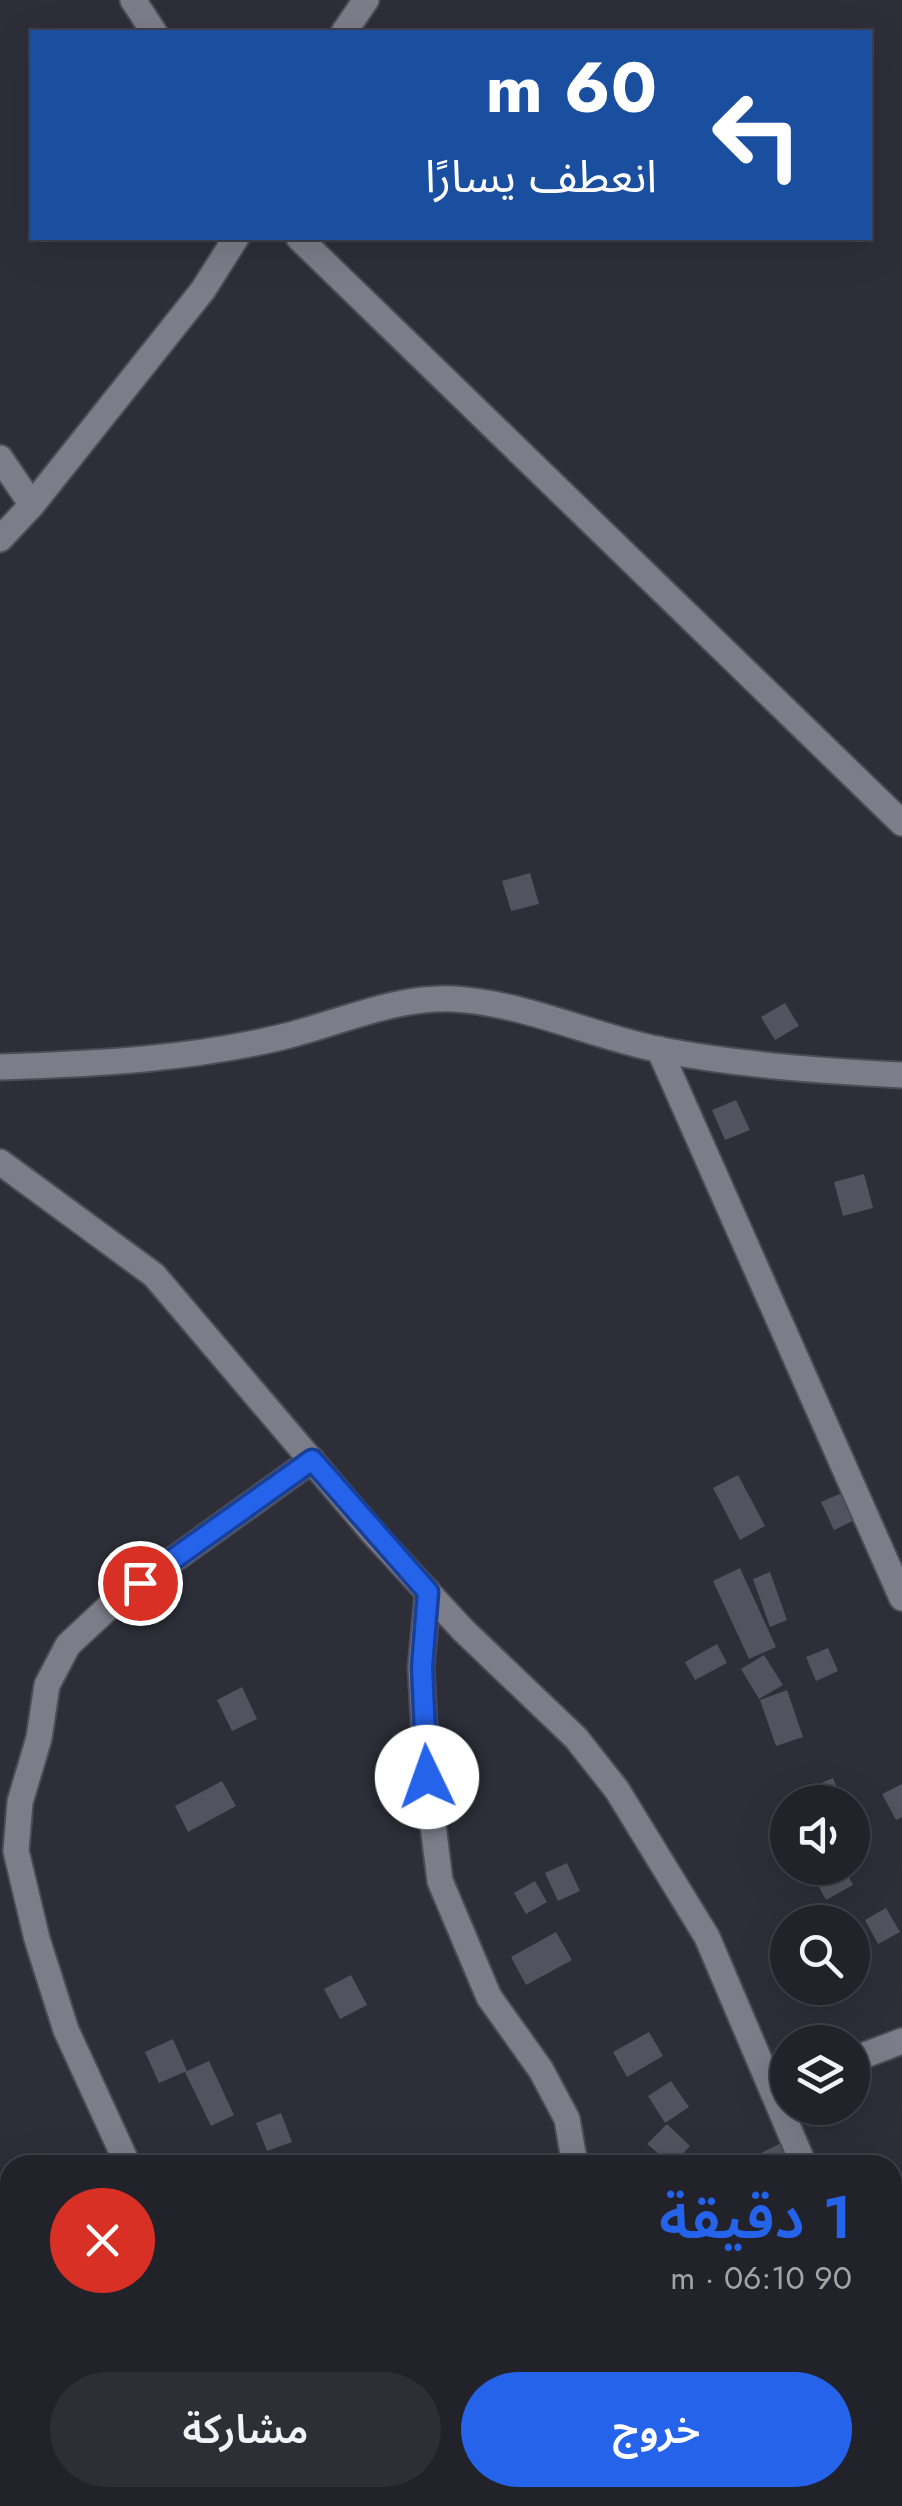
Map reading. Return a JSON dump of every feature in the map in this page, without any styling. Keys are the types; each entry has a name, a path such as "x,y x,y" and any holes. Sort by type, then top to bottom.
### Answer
{"street":[{"path":"133,0 153,30"},
{"path":"345,30 366,0"},
{"path":"0,539 32,505 203,290 235,240"},
{"path":"301,240 902,823"},
{"path":"0,458 32,505"},
{"path":"0,1068 123,1063 284,1036 382,1006 452,999 520,1008 659,1049 805,1070 902,1075"},
{"path":"659,1049 902,1598"},
{"path":"0,1162 154,1275 428,1592 576,1738 617,1790 708,1937 770,2067"},
{"path":"123,2155 66,2030 37,1939 16,1851 20,1802 39,1738 47,1685 68,1645 112,1604 312,1460"},
{"path":"428,1592 422,1685 427,1777 440,1881 474,1967 540,2070 566,2119 573,2155"},
{"path":"870,2053 902,2041"},
{"path":"792,2125 801,2155"}],"building":[{"path":"530,873 539,904 511,911 502,881"},
{"path":"785,1003 799,1026 775,1040 761,1017"},
{"path":"736,1100 750,1130 725,1140 712,1110"},
{"path":"864,1174 873,1208 843,1216 834,1182"},
{"path":"738,1475 765,1526 740,1540 713,1488"},
{"path":"844,1492 857,1519 834,1530 821,1502"},
{"path":"740,1568 776,1647 749,1659 713,1581"},
{"path":"770,1572 787,1620 770,1627 753,1579"},
{"path":"717,1644 727,1663 695,1680 685,1662"},
{"path":"828,1648 838,1671 816,1681 806,1657"},
{"path":"764,1655 783,1685 759,1699 741,1669"},
{"path":"242,1687 257,1719 232,1731 217,1700"},
{"path":"787,1690 803,1737 776,1746 760,1700"},
{"path":"833,1778 836,1785 816,1785"},
{"path":"222,1781 236,1806 188,1832 175,1806"},
{"path":"902,1784 902,1817 896,1820 882,1794"},
{"path":"567,1863 580,1891 558,1901 545,1873"},
{"path":"535,1881 547,1902 526,1914 514,1893"},
{"path":"818,1885 853,1885 826,1900"},
{"path":"886,1908 900,1932 878,1944 870,1929 870,1917"},
{"path":"556,1932 572,1960 526,1985 511,1957"},
{"path":"351,1975 367,2005 340,2019 324,1989"},
{"path":"649,2032 663,2056 627,2077 613,2052"},
{"path":"173,2039 187,2071 159,2083 145,2052"},
{"path":"209,2061 234,2115 211,2126 185,2072"},
{"path":"671,2081 689,2107 665,2123 648,2096"},
{"path":"281,2113 292,2142 267,2151 256,2123"},
{"path":"667,2124 690,2146 681,2155 660,2155 647,2144"},
{"path":"781,2143 786,2155 757,2155"}],"route":[{"path":"140,1583 312,1460 428,1592 422,1667 427,1777"}]}
